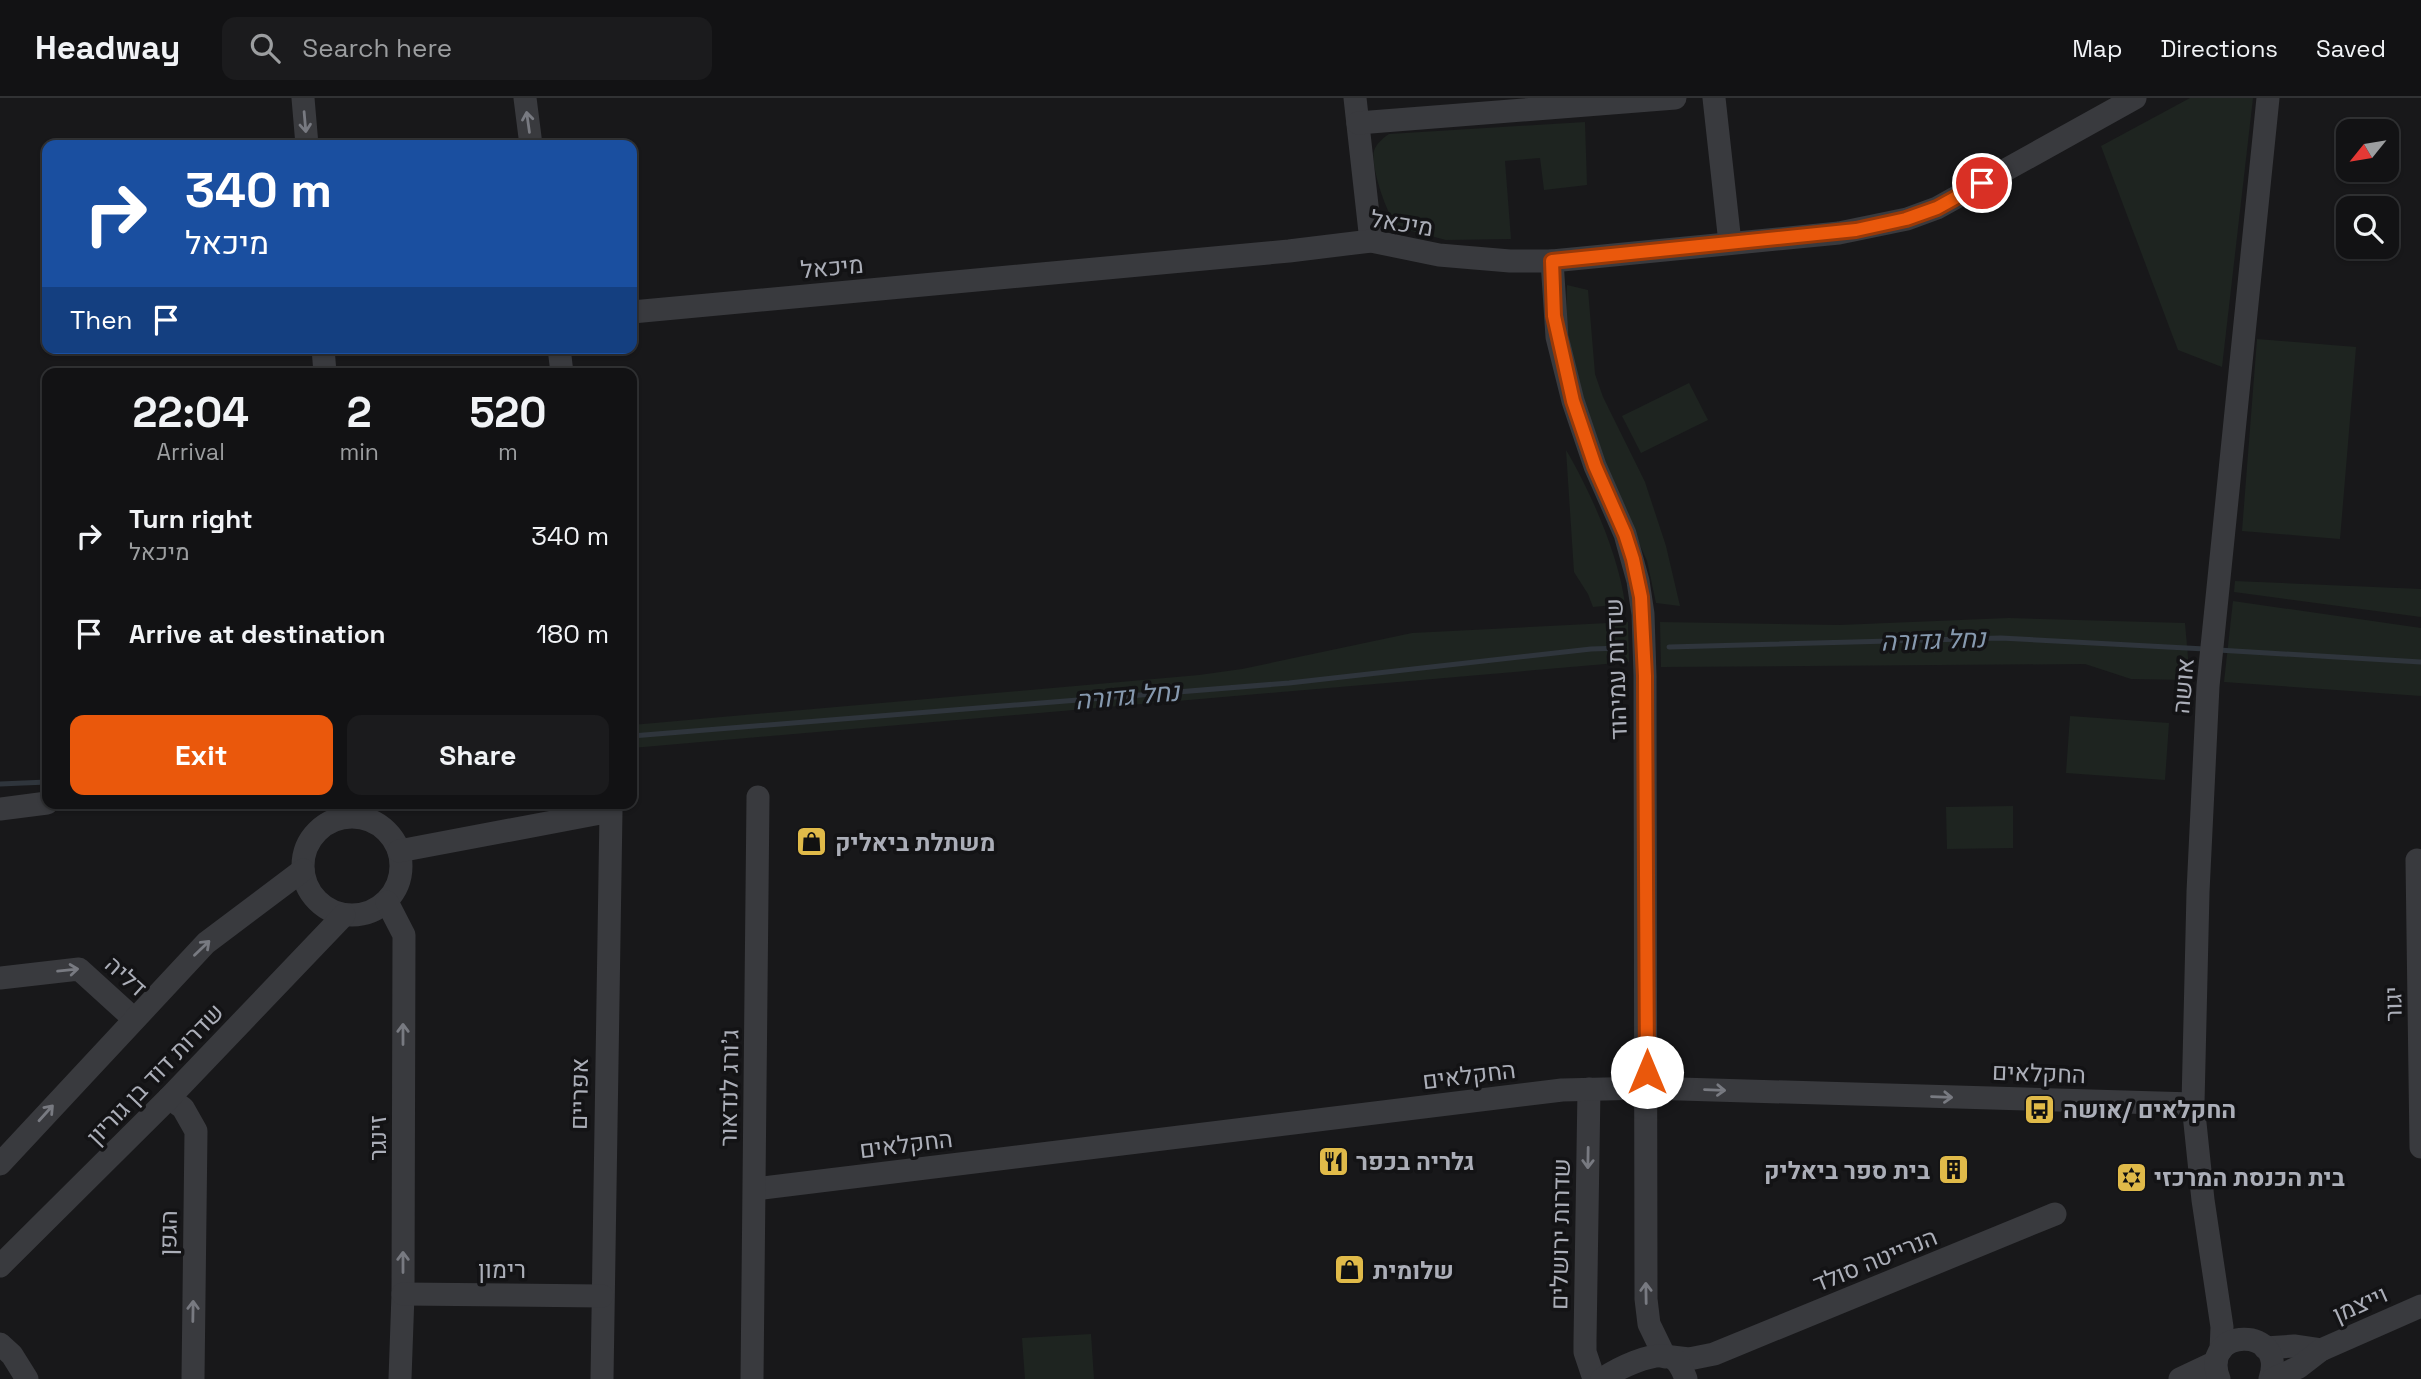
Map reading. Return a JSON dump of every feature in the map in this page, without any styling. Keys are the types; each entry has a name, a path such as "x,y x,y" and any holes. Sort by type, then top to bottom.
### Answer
{"street":[{"path":"303,98 307,140"},
{"path":"525,98 530,140"},
{"path":"1355,98 1371,241"},
{"path":"1358,123 1675,98"},
{"path":"1714,98 1730,243"},
{"name":"מיכאל","path":"637,312 1371,241 1439,256 1552,261 1839,233 1906,219 1937,208 2134,98"},
{"name":"אושה","path":"2219,1364 2222,1327 2217,1279 2203,1200 2193,1104 2198,892 2208,686 2268,98"},
{"name":"שדרות עמיהוד","path":"1552,261 1554,316 1573,401 1595,466 1625,534 1641,597 1645,676 1647,1088"},
{"name":"ג'ורג לנדאור","path":"752,1379 758,797"},
{"path":"0,809 42,804"},
{"path":"361,810 384,829 399,850 402,864 400,878 387,902 375,911 344,915 329,910 316,900 307,886 303,870 309,841 319,829 332,821 361,810"},
{"name":"אפריים","path":"399,850 611,811 602,1379"},
{"name":"יגור","path":"2417,860 2421,1147"},
{"path":"0,1164 206,943 303,870"},
{"name":"זינגר","path":"387,902 404,935 403,1294 400,1379"},
{"name":"שדרות דוד בן גוריון","path":"0,1266 169,1098 344,915"},
{"name":"דליה","path":"0,978 79,969 134,1019"},
{"path":"1647,1088 1646,1299 1649,1324 1668,1357 1678,1363 1687,1379"},
{"name":"החקלאים","path":"755,1189 1525,1094 1589,1089 1647,1088 2193,1104"},
{"name":"שדרות ירושלים","path":"1589,1089 1585,1352 1594,1379"},
{"name":"הגפן","path":"169,1098 183,1108 196,1131 193,1379"},
{"name":"הנרייטה סולד","path":"1602,1379 1616,1369 1636,1362 1668,1357 1689,1359 1714,1354 2055,1214"},
{"name":"אושה","path":"2217,1279 2240,1323 2260,1344"},
{"name":"רימון","path":"403,1294 602,1296"},
{"name":"וייצמן","path":"2271,1379 2299,1367 2321,1350 2421,1306"},
{"name":"וייצמן","path":"2219,1364 2231,1342 2238,1339 2321,1350"},
{"path":"0,1344 12,1354 27,1379"},
{"path":"2260,1344 2272,1361 2271,1379"},
{"name":"הנרייטה סולד","path":"1687,1379 1714,1354"},
{"path":"2180,1379 2219,1364"}],"shaded area":[{"path":"2190,98 2253,98 2222,367 2178,350 2101,146"},
{"path":"1585,122 1587,185 1544,190 1540,158 1505,161 1511,239 1446,240 1400,228 1385,204 1373,158 1376,146 1389,134"},
{"path":"1567,285 1588,290 1595,374 1603,397 1645,482 1666,546 1680,606 1656,603 1647,561 1593,439 1573,368 1566,316"},
{"path":"2257,339 2356,347 2340,539 2242,531"},
{"path":"1689,383 1708,420 1641,453 1622,416"},
{"path":"1566,450 1603,525 1617,566 1625,604 1593,607 1574,572"},
{"path":"2235,581 2421,589 2421,617 2234,592"},
{"path":"2233,601 2421,628 2421,696 2224,682"},
{"path":"2009,618 2185,623 2190,680 2131,679 2085,664 1661,667 1660,622 1839,625"},
{"path":"1628,622 1629,662 637,748 637,725 1199,675 1242,669 1412,633"},
{"path":"2070,716 2169,723 2165,780 2066,773"},
{"path":"2013,806 2013,848 1947,849 1946,807"},
{"path":"1091,1334 1094,1379 1025,1379 1022,1338"}],"waterway":[{"name":"נחל גדורה","path":"1669,647 2001,638 2205,649"},
{"name":"נחל גדורה","path":"637,736 1289,683 1591,649 1622,648"},
{"path":"2218,650 2421,662"},
{"name":"נחל גדורה","path":"0,784 42,782"}],"place":[{"name":"משתלת ביאליק","path":"812,842"},
{"name":"החקלאים /אושה","path":"2040,1109"},
{"name":"גלריה בכפר","path":"1333,1161"},
{"name":"בית ספר ביאליק","path":"1953,1170"},
{"name":"בית הכנסת המרכזי","path":"2131,1177"},
{"name":"שלומית","path":"1350,1270"}],"route":[{"path":"1647,1072 1645,676 1641,597 1625,534 1595,466 1573,401 1554,316 1552,261 1839,233 1873,227 1937,208 1982,183"}]}
